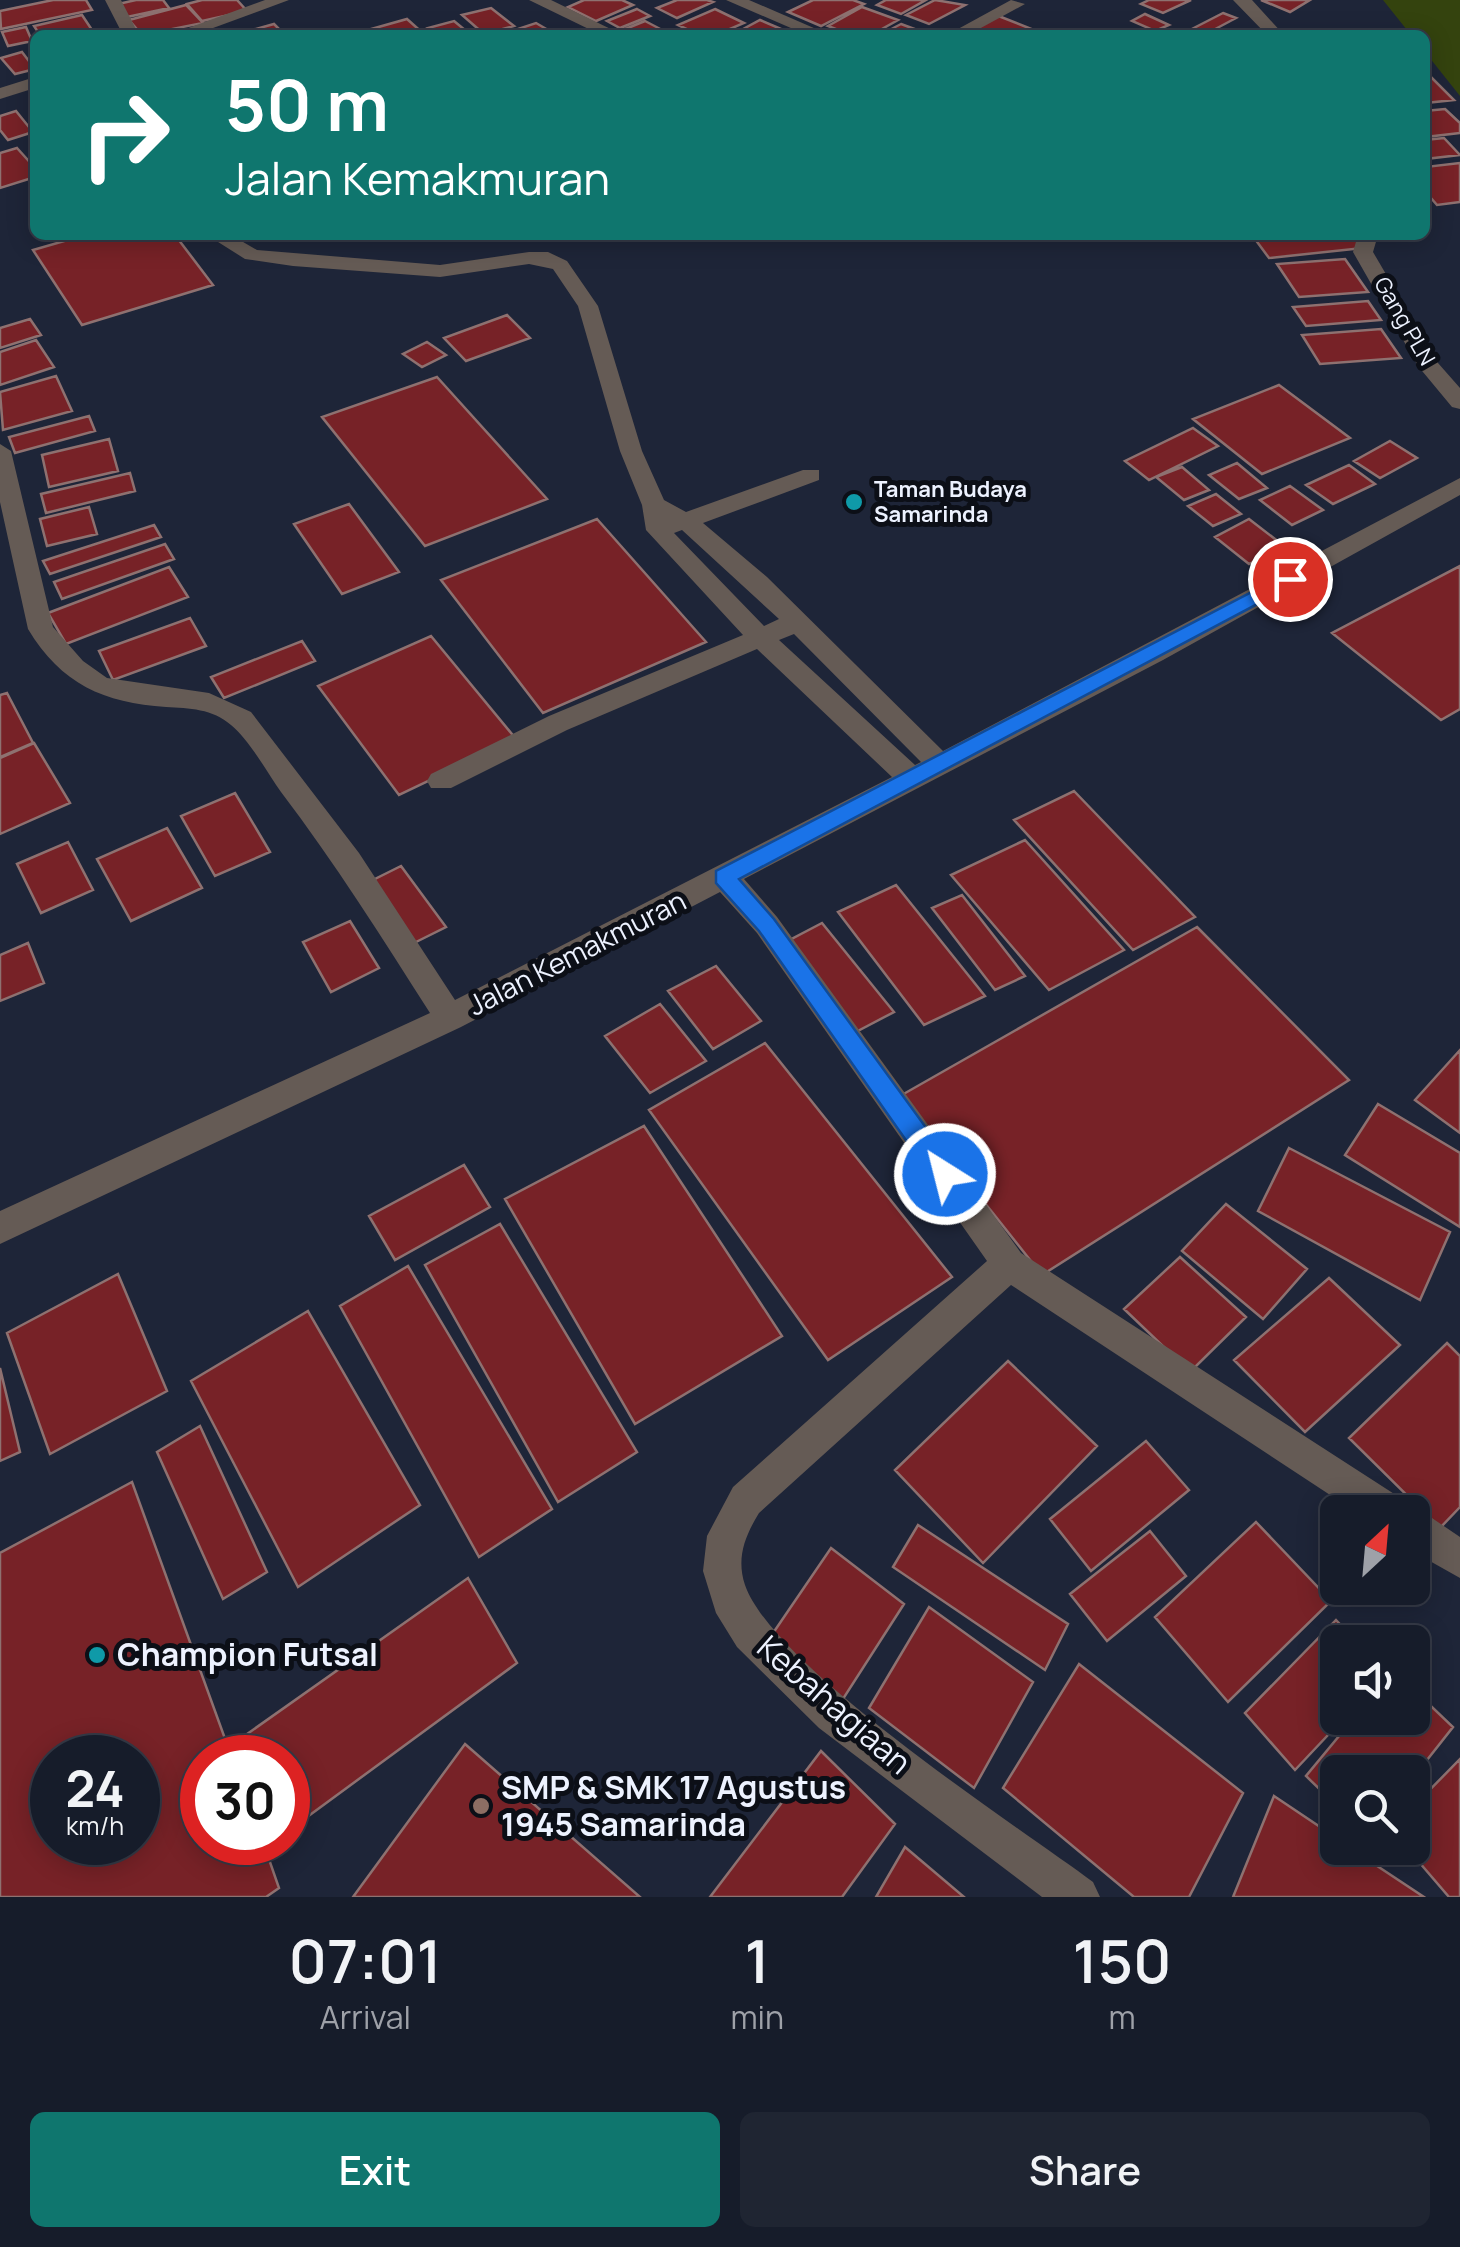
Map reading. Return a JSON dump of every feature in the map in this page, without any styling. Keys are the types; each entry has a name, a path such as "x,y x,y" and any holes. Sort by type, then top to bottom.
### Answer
{"street":[{"path":"113,0 128,30"},
{"path":"537,0 604,30"},
{"path":"734,0 809,30"},
{"path":"965,30 1017,4 1006,0"},
{"path":"1240,0 1257,11 1272,30"},
{"path":"195,30 284,5"},
{"path":"0,94 30,84"},
{"path":"226,240 252,255 440,272 542,258 560,265 588,306 631,451 656,517 761,638 912,779"},
{"path":"536,240 542,258"},
{"name":"Gang PLN","path":"1367,240 1363,252 1429,366 1460,402"},
{"path":"0,451 41,629 56,648 96,684 136,696 204,700 227,707 242,720 349,862 450,1018"},
{"path":"656,517 686,520 811,475"},
{"name":"Jalan Kemakmuran","path":"0,1228 450,1018 1154,654 1460,485"},
{"path":"686,520 797,622 941,765"},
{"path":"441,781 558,723 797,622"},
{"path":"724,877 766,925 1010,1264 1363,1495"},
{"name":"Kebahagiaan","path":"1010,1264 746,1500 724,1532 724,1576 748,1630 821,1701 1078,1897"},
{"path":"1430,1540 1460,1559"}],"green space":[{"path":"1383,0 1460,0 1460,96 1430,58 1430,30 1407,30"}],"building":[{"path":"53,0 86,0 92,10 1,29 0,11"},
{"path":"163,0 169,8 127,17 118,4"},
{"path":"237,0 247,11 202,21 187,4"},
{"path":"584,0 622,0 633,5 596,21 568,7"},
{"path":"677,0 713,2 677,18 657,8"},
{"path":"813,0 853,0 864,4 821,26 788,12"},
{"path":"886,0 926,0 901,14 877,5"},
{"path":"935,0 965,5 929,24 906,15"},
{"path":"1149,0 1191,0 1163,13 1141,4"},
{"path":"1261,0 1310,0 1290,12"},
{"path":"186,5 203,23 167,30 138,30 129,20"},
{"path":"862,7 898,20 880,30 838,30 828,26"},
{"path":"491,8 514,26 479,30 462,15"},
{"path":"637,9 650,16 620,28 607,21"},
{"path":"715,9 744,23 728,30 688,30 678,25"},
{"path":"1223,13 1236,18 1213,30 1190,30"},
{"path":"1145,14 1169,25 1153,30 1132,21"},
{"path":"82,15 92,30 37,30 34,26"},
{"path":"996,15 1034,30 969,30"},
{"path":"407,19 419,30 368,30"},
{"path":"760,20 783,30 741,30"},
{"path":"454,21 465,30 431,30 428,28"},
{"path":"645,21 662,30 623,30"},
{"path":"536,23 548,30 515,30"},
{"path":"274,24 280,30 252,30"},
{"path":"901,24 917,30 890,30"},
{"path":"26,27 30,41 8,46 2,32"},
{"path":"22,52 30,62 30,70 15,74 1,58"},
{"path":"1430,76 1454,100 1430,102"},
{"path":"1445,109 1460,123 1460,133 1430,136 1430,110"},
{"path":"16,111 30,133 8,140 0,130 0,116"},
{"path":"1444,138 1460,155 1430,158 1430,139"},
{"path":"17,148 30,162 30,179 0,188 0,153"},
{"path":"1460,163 1460,202 1437,205 1430,197 1430,166"},
{"path":"68,240 179,240 213,285 82,325 33,250"},
{"path":"1256,240 1357,240 1363,248 1269,258"},
{"path":"1345,259 1368,292 1299,297 1277,264"},
{"path":"1368,301 1381,320 1306,326 1293,307"},
{"path":"507,315 530,338 466,361 444,338"},
{"path":"30,319 41,335 0,348 0,328"},
{"path":"1381,329 1401,358 1320,364 1302,335"},
{"path":"36,340 54,367 0,385 0,352"},
{"path":"427,342 446,355 422,367 403,354"},
{"path":"56,376 72,411 3,430 0,392"},
{"path":"437,377 547,499 425,546 322,417"},
{"path":"1279,385 1350,438 1262,474 1193,419"},
{"path":"89,416 95,431 15,453 9,437"},
{"path":"1193,428 1218,446 1149,480 1125,461"},
{"path":"109,439 118,471 49,487 42,455"},
{"path":"1390,441 1417,458 1380,478 1354,461"},
{"path":"1237,463 1267,488 1239,499 1209,475"},
{"path":"1349,465 1375,484 1333,504 1306,485"},
{"path":"1182,467 1209,490 1184,500 1156,477"},
{"path":"130,473 135,491 46,513 41,494"},
{"path":"1290,486 1323,510 1292,525 1260,500"},
{"path":"1216,494 1241,514 1213,526 1188,506"},
{"path":"349,504 399,572 342,594 294,524"},
{"path":"89,507 97,534 47,546 40,519"},
{"path":"597,519 706,642 543,713 441,580"},
{"path":"1249,519 1284,546 1249,564 1215,537"},
{"path":"154,525 161,537 50,574 43,561"},
{"path":"165,544 174,559 62,599 54,582"},
{"path":"1460,566 1460,709 1441,720 1332,633"},
{"path":"169,567 188,597 66,644 48,613"},
{"path":"190,618 206,646 113,680 99,651"},
{"path":"431,636 516,739 399,795 318,686"},
{"path":"302,641 315,661 224,698 211,677"},
{"path":"7,693 33,743 0,757 0,695"},
{"path":"34,743 70,803 0,834 0,758"},
{"path":"1074,791 1195,917 1133,950 1014,820"},
{"path":"235,793 270,852 215,876 181,816"},
{"path":"167,828 202,888 131,921 97,859"},
{"path":"1025,840 1124,950 1049,990 951,875"},
{"path":"68,842 93,890 41,913 17,864"},
{"path":"401,866 446,927 412,944 369,882"},
{"path":"896,885 985,996 924,1025 838,912"},
{"path":"962,895 1025,976 995,990 932,908"},
{"path":"350,921 379,968 331,992 303,942"},
{"path":"822,923 894,1012 854,1033 784,943"},
{"path":"1197,927 1349,1080 1042,1275 900,1096"},
{"path":"28,943 44,983 0,1001 0,955"},
{"path":"716,966 761,1021 713,1049 668,991"},
{"path":"660,1004 706,1061 650,1093 605,1036"},
{"path":"765,1043 952,1277 828,1360 649,1110"},
{"path":"1460,1050 1460,1133 1415,1100"},
{"path":"1378,1104 1460,1153 1460,1227 1345,1155"},
{"path":"644,1126 782,1336 635,1424 505,1199"},
{"path":"1289,1148 1450,1232 1420,1300 1258,1211"},
{"path":"464,1165 490,1207 395,1260 369,1216"},
{"path":"1226,1204 1307,1269 1263,1319 1182,1251"},
{"path":"500,1224 637,1452 558,1502 425,1265"},
{"path":"1180,1257 1246,1317 1190,1372 1124,1309"},
{"path":"408,1266 552,1509 479,1557 340,1306"},
{"path":"118,1274 167,1391 50,1454 7,1333"},
{"path":"1329,1278 1400,1345 1305,1432 1234,1360"},
{"path":"308,1311 420,1505 298,1587 191,1381"},
{"path":"1447,1343 1460,1356 1460,1507 1440,1528 1430,1518 1430,1495 1407,1495 1349,1438"},
{"path":"1008,1361 1097,1446 983,1563 895,1470"},
{"path":"0,1368 20,1452 0,1461"},
{"path":"200,1426 267,1572 223,1599 157,1452"},
{"path":"1146,1441 1189,1490 1091,1571 1050,1519"},
{"name":"Champion Futsal","path":"132,1482 224,1735 180,1735 180,1865 271,1865 279,1888 266,1897 0,1897 0,1553"},
{"path":"1256,1522 1320,1589 1320,1605 1327,1605 1228,1702 1155,1617"},
{"path":"918,1525 1068,1624 1045,1670 893,1567"},
{"path":"1150,1531 1186,1576 1107,1641 1070,1594"},
{"path":"831,1548 904,1604 843,1699 769,1639"},
{"path":"468,1578 517,1663 310,1815 310,1735 246,1735"},
{"path":"929,1607 1033,1682 974,1788 869,1708"},
{"path":"1320,1636 1320,1735 1328,1735 1295,1770 1245,1713"},
{"path":"1079,1664 1243,1793 1189,1897 1134,1897 1003,1788"},
{"path":"1430,1705 1453,1727 1430,1756 1323,1755 1340,1735 1430,1735"},
{"name":"SMP & SMK 17 Agustus 1945 Samarinda","path":"465,1744 640,1897 353,1897"},
{"path":"821,1751 895,1824 842,1897 710,1897"},
{"path":"1320,1759 1320,1790 1306,1776"},
{"path":"1460,1759 1460,1897 1449,1897 1422,1865 1430,1865 1430,1790"},
{"path":"1274,1796 1320,1827 1320,1865 1376,1865 1424,1897 1233,1897"},
{"path":"905,1847 964,1897 876,1897"}],"place":[{"name":"Taman Budaya Samarinda","path":"854,502"},
{"name":"Champion Futsal","path":"97,1655"},
{"name":"SMP & SMK 17 Agustus 1945 Samarinda","path":"481,1806"}],"route":[{"path":"945,1174 766,925 724,877 1018,726 1290,579"}]}
